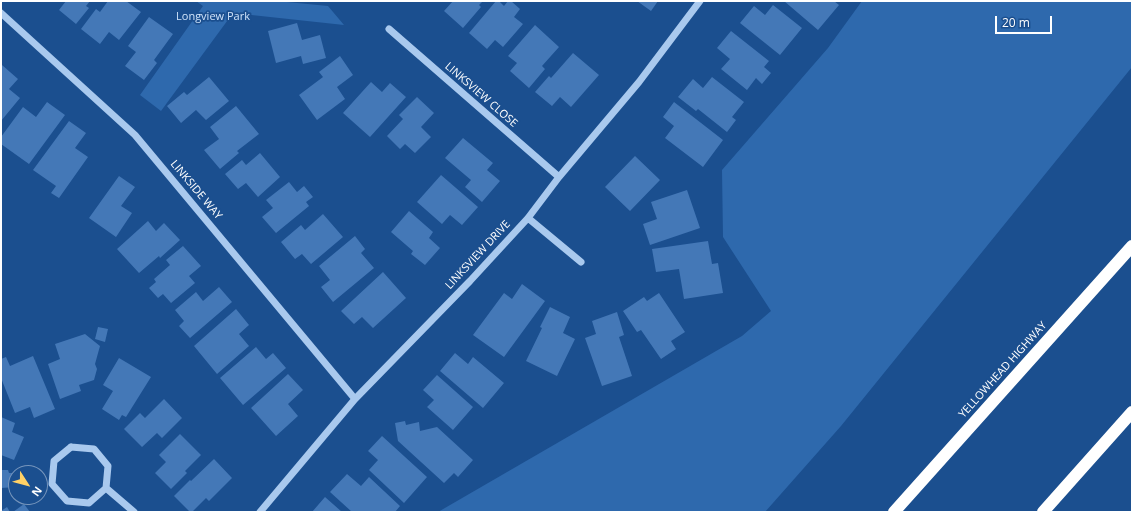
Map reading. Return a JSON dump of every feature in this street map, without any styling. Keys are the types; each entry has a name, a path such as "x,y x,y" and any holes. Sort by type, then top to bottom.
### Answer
{"highway":[{"name":"YELLOWHEAD HIGHWAY","path":"894,512 1132,246"},
{"path":"1043,512 1132,412"}],"street":[{"name":"LINKSVIEW DRIVE","path":"260,512 355,399 470,281 528,218 559,177 639,82 700,1"},
{"name":"LINKSIDE WAY","path":"1,13 135,135 355,399"},
{"name":"LINKSVIEW CLOSE","path":"389,29 559,177"},
{"path":"528,218 581,262"},
{"path":"71,447 94,449 108,466 106,488 89,503 67,501 52,484 54,461 71,447"},
{"path":"106,488 134,512"}],"green space":[{"name":"Longview Park","path":"196,1 277,1 328,6 344,25 233,13 161,111 140,95 203,6"},
{"path":"862,1 1132,1 1132,67 841,426 765,512 438,512 742,336 771,311 723,237 722,170 828,48"}],"building":[{"path":"66,1 90,1 86,6 89,8 76,24 59,10"},
{"path":"108,1 126,1 141,12 119,40 109,32 100,44 81,29 96,9 100,12"},
{"path":"453,1 483,1 479,5 481,7 463,28 444,11"},
{"path":"496,1 499,1 504,6 508,1 511,1 520,9 514,17 523,24 503,47 495,40 487,49 469,33"},
{"path":"637,1 658,1 651,11"},
{"path":"784,1 834,1 839,5 818,30"},
{"path":"773,5 802,28 780,55 740,23 754,6 765,15"},
{"path":"149,17 173,34 154,60 157,63 144,80 125,66 136,52 128,46"},
{"path":"297,23 302,40 320,35 326,58 303,64 301,56 276,63 268,31"},
{"path":"535,25 559,47 542,66 545,69 529,88 510,71 517,63 508,56"},
{"path":"731,31 769,61 764,67 771,73 762,84 756,78 747,90 721,69 730,59 717,48"},
{"path":"573,53 599,75 571,107 560,97 552,106 535,92 549,76 551,78"},
{"path":"340,56 353,75 337,87 345,99 317,120 299,95 323,77 319,72"},
{"path":"2,65 18,79 9,89 20,98 1,121"},
{"path":"209,77 229,101 206,120 196,110 181,123 167,106 184,92 187,95"},
{"path":"712,77 744,102 732,117 736,120 727,132 698,109 696,111 678,97 693,79 703,88"},
{"path":"371,82 382,92 390,83 406,97 370,137 343,113"},
{"path":"417,97 434,113 421,127 431,137 415,153 405,144 400,149 387,136 403,119 399,115"},
{"path":"47,102 65,115 29,164 1,144 1,137 23,107 36,117"},
{"path":"674,102 723,140 703,167 665,138 674,126 663,117"},
{"path":"236,106 259,134 237,151 239,153 220,169 204,150 219,139 210,127"},
{"path":"69,121 86,133 75,148 88,157 59,198 51,193 56,186 33,170"},
{"path":"463,138 493,163 487,170 500,181 482,202 465,187 471,180 445,158"},
{"path":"260,153 280,177 258,197 246,183 238,189 225,174 242,160 246,165"},
{"path":"635,156 660,180 630,211 605,187"},
{"path":"441,175 478,207 462,225 450,215 442,224 417,202"},
{"path":"119,176 135,187 121,206 132,213 116,237 89,218"},
{"path":"289,182 297,192 304,186 313,197 306,202 309,206 276,233 262,217 273,208 266,200"},
{"path":"687,190 700,228 650,245 643,224 657,219 651,202"},
{"path":"409,211 433,232 429,238 440,248 425,265 411,254 413,251 391,232"},
{"path":"323,214 343,237 311,264 302,254 295,259 281,242 301,225 305,230"},
{"path":"148,221 156,231 164,223 180,240 160,258 159,256 139,273 117,249"},
{"path":"355,236 365,249 361,253 374,268 333,302 321,287 330,280 319,266"},
{"path":"708,241 712,264 718,263 723,293 684,299 679,269 656,272 652,249"},
{"path":"183,246 201,266 189,276 195,283 171,303 163,294 158,298 149,288 156,282 154,279 170,265 166,260"},
{"path":"383,272 406,298 373,328 362,317 354,324 341,311"},
{"path":"522,284 545,301 504,357 473,335 504,293 512,299"},
{"path":"219,287 232,302 190,338 179,326 184,321 175,310 196,292 203,301"},
{"path":"659,293 685,332 671,341 676,349 661,359 641,330 637,332 623,311 644,297 647,301"},
{"path":"550,307 570,317 563,333 575,339 557,376 526,361 542,328 540,327"},
{"path":"236,309 249,325 239,334 249,346 217,374 194,346"},
{"path":"617,312 624,335 619,337 632,376 602,386 585,338 596,334 592,321"},
{"path":"98,327 108,329 105,342 95,339"},
{"path":"85,334 100,346 95,364 97,369 94,380 79,385 81,391 60,399 48,364 60,359 55,344"},
{"path":"256,347 266,359 273,353 286,368 243,405 220,378"},
{"path":"455,353 468,364 473,357 504,383 483,408 440,371"},
{"path":"33,356 55,409 34,418 30,407 15,413 1,378 1,359 6,357 10,366"},
{"path":"119,358 151,377 126,417 122,415 119,420 102,409 113,391 103,385"},
{"path":"288,374 303,390 288,404 298,416 276,436 251,408"},
{"path":"437,375 473,407 453,430 427,407 434,400 423,390"},
{"path":"164,399 182,418 162,438 157,433 142,447 124,429 140,413 145,418"},
{"path":"1,417 15,423 12,432 24,437 14,460 1,455"},
{"path":"405,421 406,425 419,422 420,431 437,427 473,460 458,477 454,473 444,483 398,441 395,423"},
{"path":"180,434 201,455 185,471 187,473 171,489 155,473 166,462 159,455"},
{"path":"382,436 427,477 404,503 369,470 378,460 368,451"},
{"path":"214,459 232,478 209,501 206,498 192,512 190,512 174,496"},
{"path":"1,470 8,470 8,488 1,488"},
{"path":"347,474 361,486 369,477 400,506 395,512 352,512 330,492"},
{"path":"325,497 342,512 312,512"},
{"path":"25,505 30,512 13,512"},
{"path":"7,507 10,512 1,512 1,511"}]}
